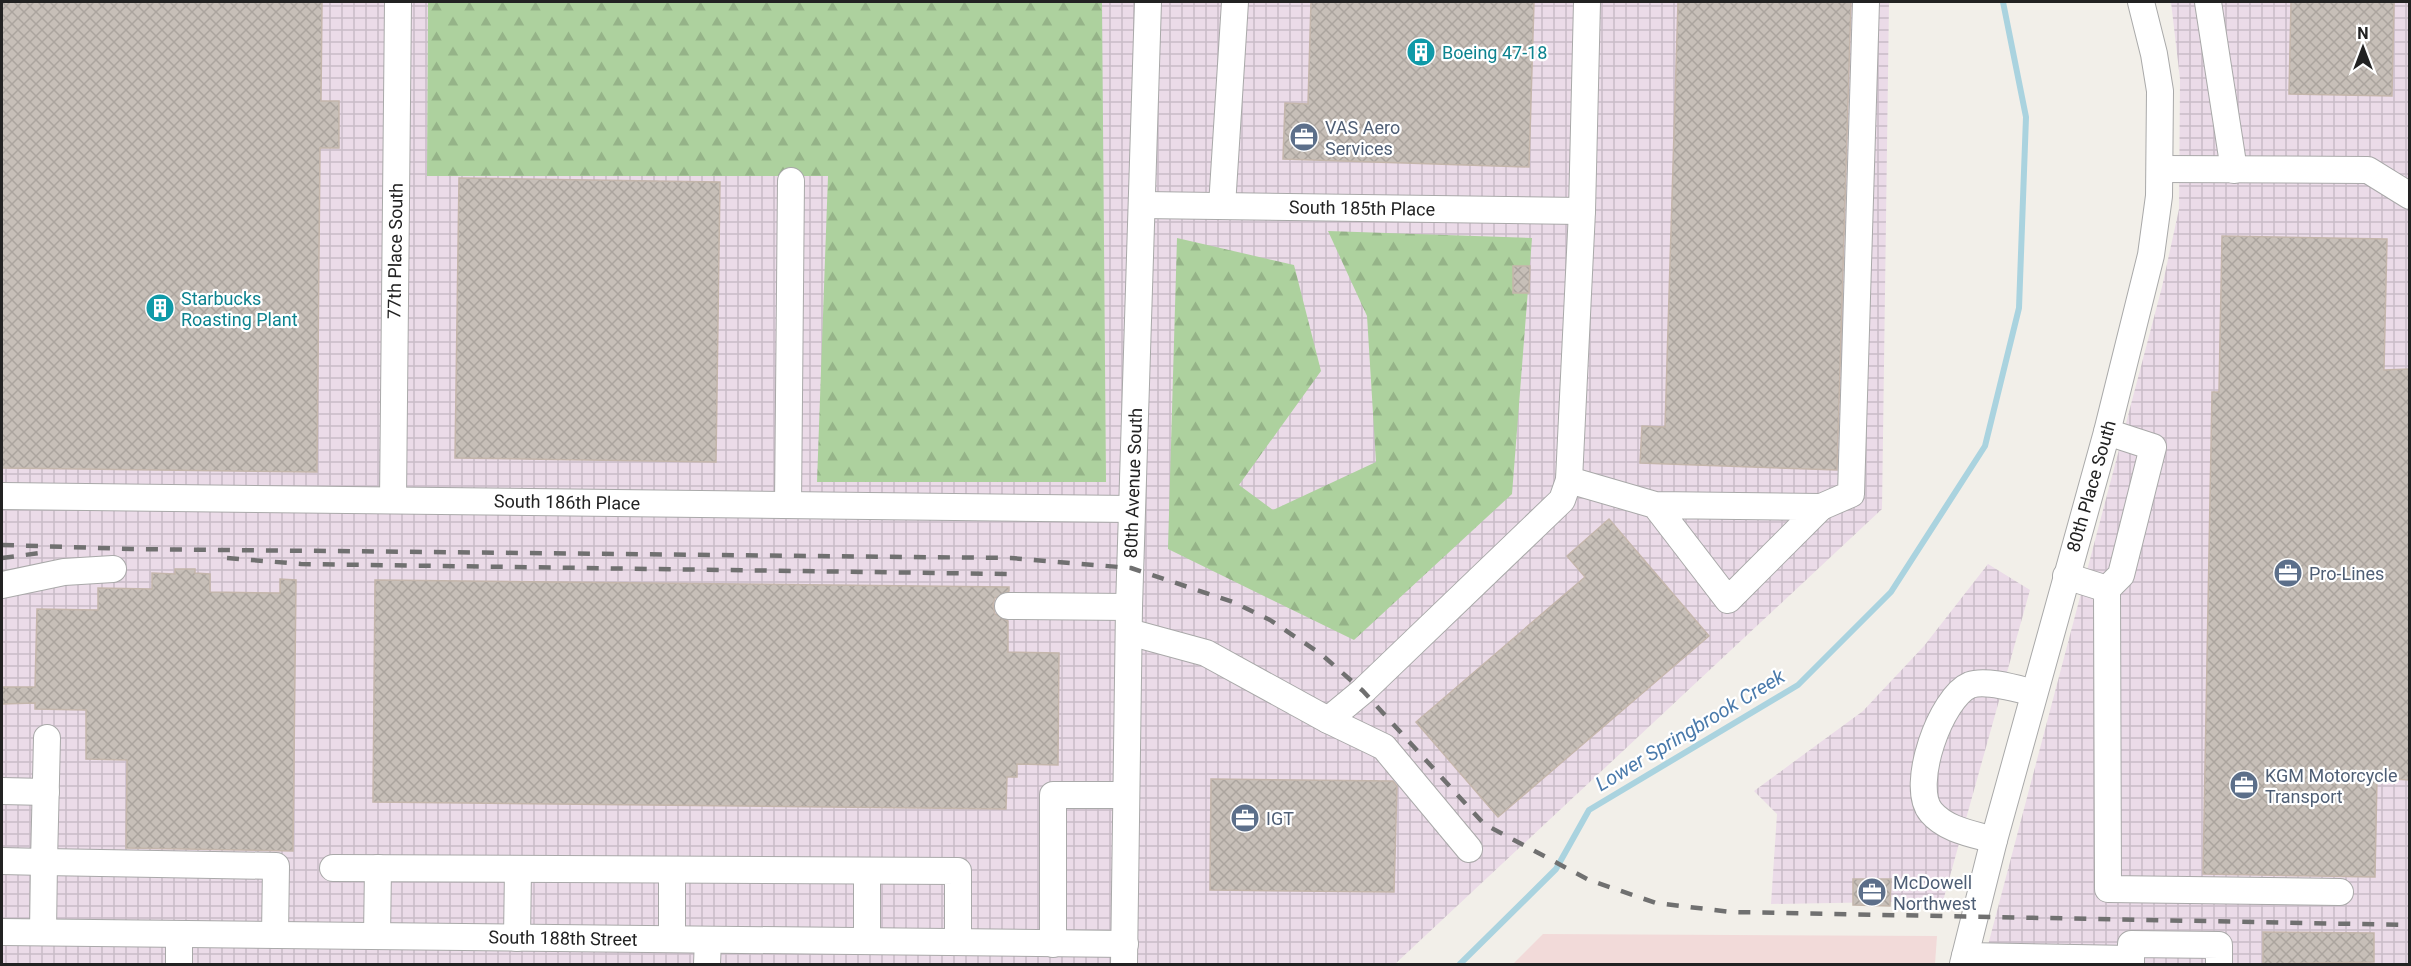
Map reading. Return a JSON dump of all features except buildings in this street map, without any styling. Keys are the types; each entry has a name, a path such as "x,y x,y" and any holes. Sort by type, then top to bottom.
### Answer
{"street":[{"name":"77th Place South","path":"393,500 398,2"},
{"name":"80th Avenue South","path":"1124,954 1129,619 1148,2"},
{"path":"1222,206 1235,2"},
{"path":"1328,720 1363,691 1562,500 1569,480 1582,211 1587,2"},
{"path":"1655,505 1728,600 1821,507 1851,494 1866,2"},
{"name":"80th Place South","path":"1964,960 1994,840 2107,432 2146,279 2159,196 2160,91 2154,54 2141,2"},
{"path":"2208,2 2234,170"},
{"path":"2160,169 2368,170 2409,196"},
{"path":"788,505 791,182"},
{"name":"South 185th Place","path":"1143,205 1582,211"},
{"path":"2107,432 2153,447 2121,574 2107,589 2108,889 2340,892"},
{"path":"1569,480 1655,505 1821,507"},
{"name":"South 186th Place","path":"2,496 1132,509"},
{"path":"2,585 64,573 113,569"},
{"path":"2066,576 2107,589"},
{"path":"1008,606 1129,619 1206,653 1328,720 1384,747 1469,849"},
{"path":"1994,840 1958,830 1939,820 1930,811 1926,801 1925,766 1941,721 1954,698 1971,685 2002,685 2034,693"},
{"path":"43,932 46,738"},
{"path":"2,791 46,792"},
{"path":"1053,944 1053,795 1126,795"},
{"path":"2,861 276,866 275,935"},
{"path":"333,868 958,871 958,942"},
{"path":"377,936 378,868"},
{"path":"517,938 518,869"},
{"path":"672,870 672,939"},
{"path":"867,871 867,941"},
{"name":"South 188th Street","path":"2,932 672,939 708,952 867,941 958,942 1053,944 1124,954"},
{"path":"179,934 179,964"},
{"path":"1964,960 2131,962 2131,944 2219,945 2219,964"}],"shaded area":[{"path":"2,2 1889,2 1882,509 1395,964 2,964"},
{"path":"2171,2 2409,2 2409,964 1983,964 2162,287 2179,209 2180,79"},
{"path":"1988,564 2030,590 1943,901 1771,904 1777,814 1754,791 1863,711 1924,646"},
{"path":"1543,934 1937,936 1935,964 1513,964"}],"green space":[{"path":"428,2 1102,2 1106,482 817,482 828,176 427,176"},
{"path":"1328,231 1532,238 1512,494 1354,640 1168,549 1177,238 1294,265 1321,371 1239,485 1273,510 1376,462 1367,316"}],"waterway":[{"name":"Lower Springbrook Creek","path":"1460,964 1556,869 1589,810 1798,685 1891,592 1985,446 2019,308 2026,117 2003,2"}],"railway":[{"path":"2,545 131,549 1011,558 1131,568 1233,602 1270,620 1321,654 1363,691 1484,824 1589,880 1656,903 1731,912 2410,925"},
{"path":"2,558 40,553"},
{"path":"227,558 301,564 1008,574"}],"place":[{"name":"Boeing 47-18","path":"1421,52"},
{"name":"VAS Aero Services","path":"1304,137"},
{"name":"Starbucks Roasting Plant","path":"160,308"},
{"name":"Pro-Lines","path":"2288,573"},
{"name":"KGM Motorcycle Transport","path":"2244,785"},
{"name":"IGT","path":"1245,818"},
{"name":"McDowell Northwest","path":"1872,892"}]}
